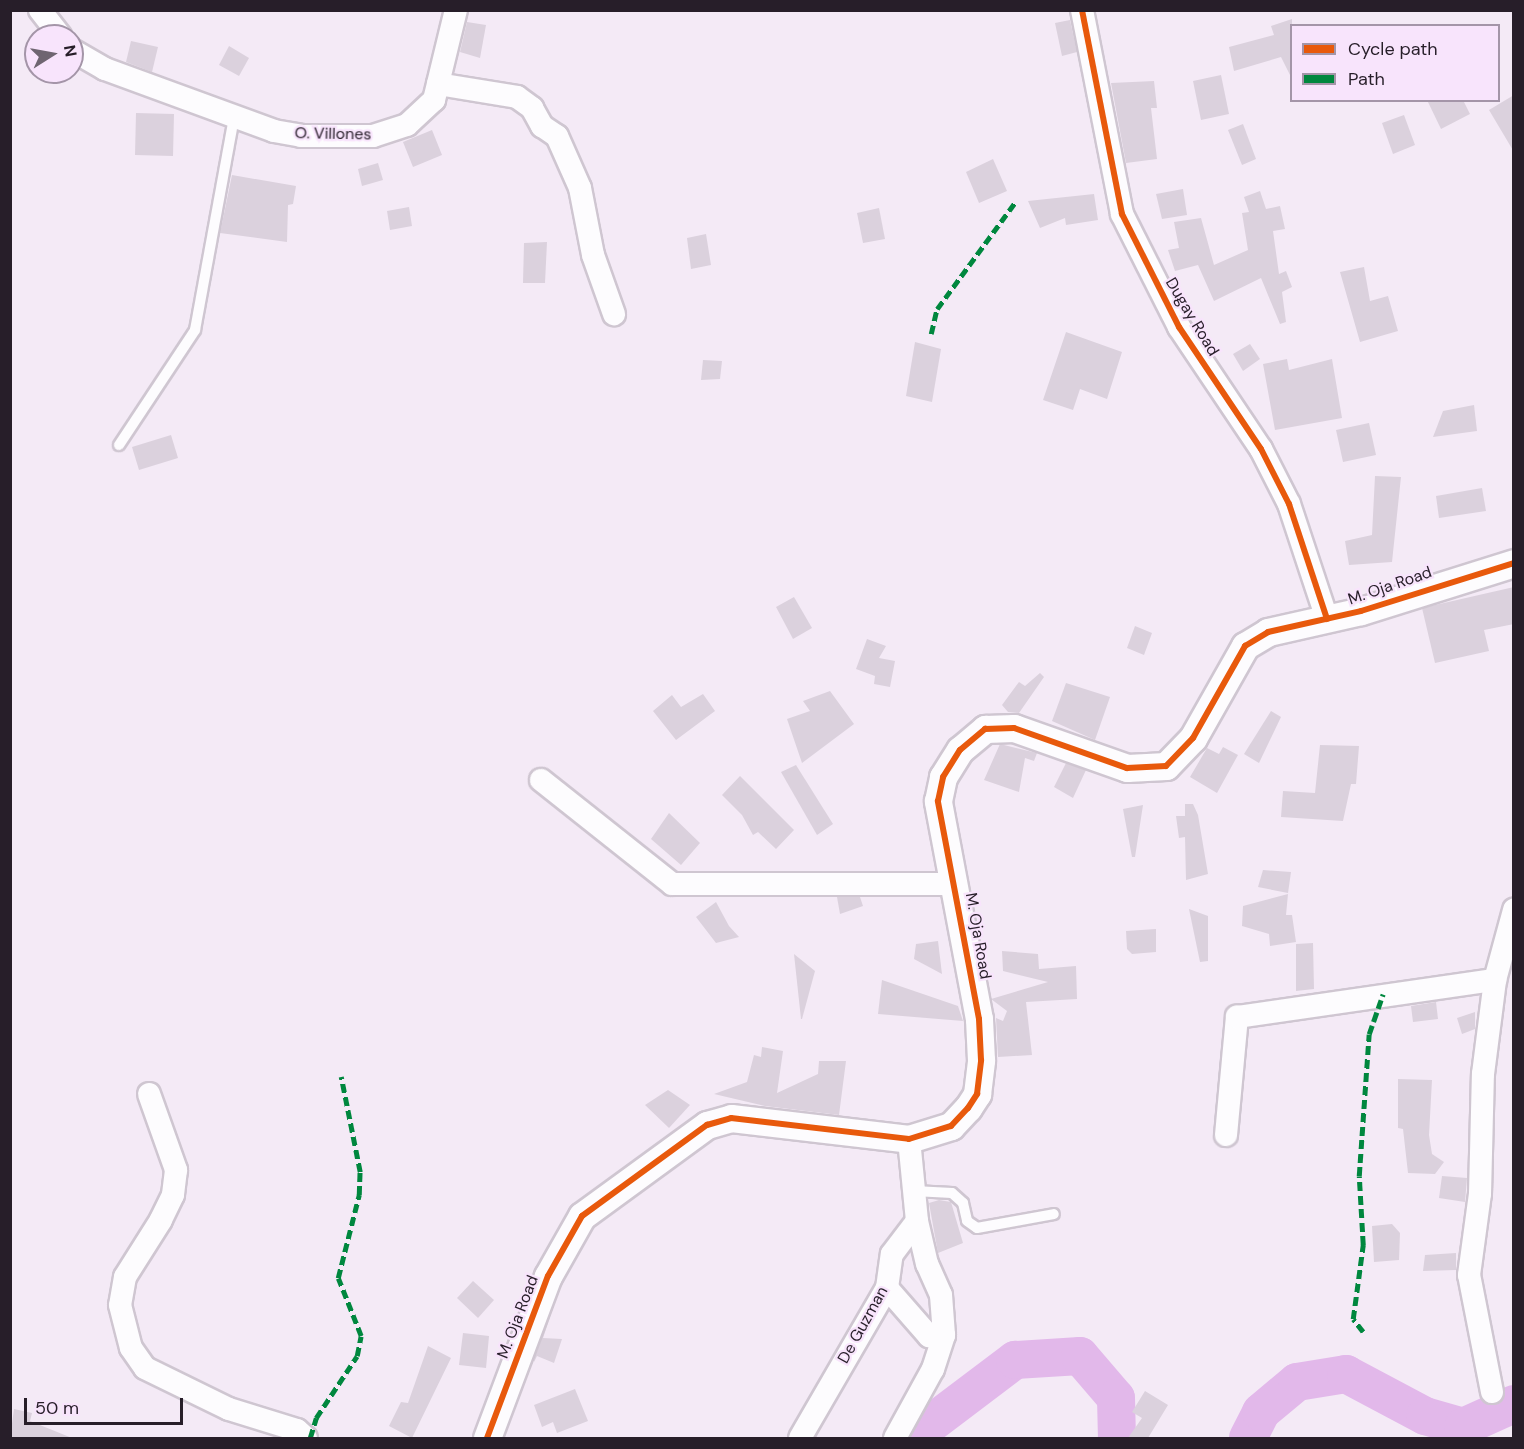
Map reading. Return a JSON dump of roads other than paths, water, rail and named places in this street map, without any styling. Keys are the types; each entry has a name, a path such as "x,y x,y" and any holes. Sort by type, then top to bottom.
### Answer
{"street":[{"path":"40,10 51,24"},
{"name":"O. Villones","path":"84,57 105,69 234,117 301,136 373,136 407,126 434,100 456,10"},
{"name":"Dugay Road","path":"1082,10 1122,214 1179,327 1261,449 1289,504 1327,619"},
{"path":"438,84 517,97 532,108 542,126 557,136 580,188 593,255 614,314"},
{"name":"M. Oja Road","path":"487,1438 548,1276 565,1244 582,1216 636,1174 707,1125 731,1118 909,1139 951,1126 977,1094 981,1060 978,1019 956,884 938,801 943,777 960,750 985,729 1014,728 1127,768 1166,766 1192,738 1245,646 1268,632 1327,619 1514,562"},
{"path":"541,780 672,884 956,884"},
{"path":"1492,1392 1469,1275 1471,1236 1480,1194 1482,1074 1495,980 1514,909"},
{"path":"1226,1135 1237,1017 1495,980"},
{"path":"149,1094 176,1170 173,1195 161,1220 125,1277 120,1305 131,1348 145,1368 229,1409 297,1430 306,1438"},
{"path":"895,1438 933,1369 944,1335 941,1295 927,1264 917,1221 909,1139"},
{"name":"De Guzman","path":"800,1438 887,1288 892,1254 917,1221"},
{"path":"887,1288 929,1336 944,1335"}],"lane":[{"path":"119,445 195,330 234,117"},
{"path":"914,1191 952,1193 963,1203 967,1221 977,1228 1054,1214"}],"waterway":[{"path":"919,1438 921,1431 1015,1360 1080,1356 1116,1398 1117,1438"},
{"path":"1248,1438 1261,1412 1297,1382 1346,1374 1425,1416 1463,1427 1514,1404"}]}
